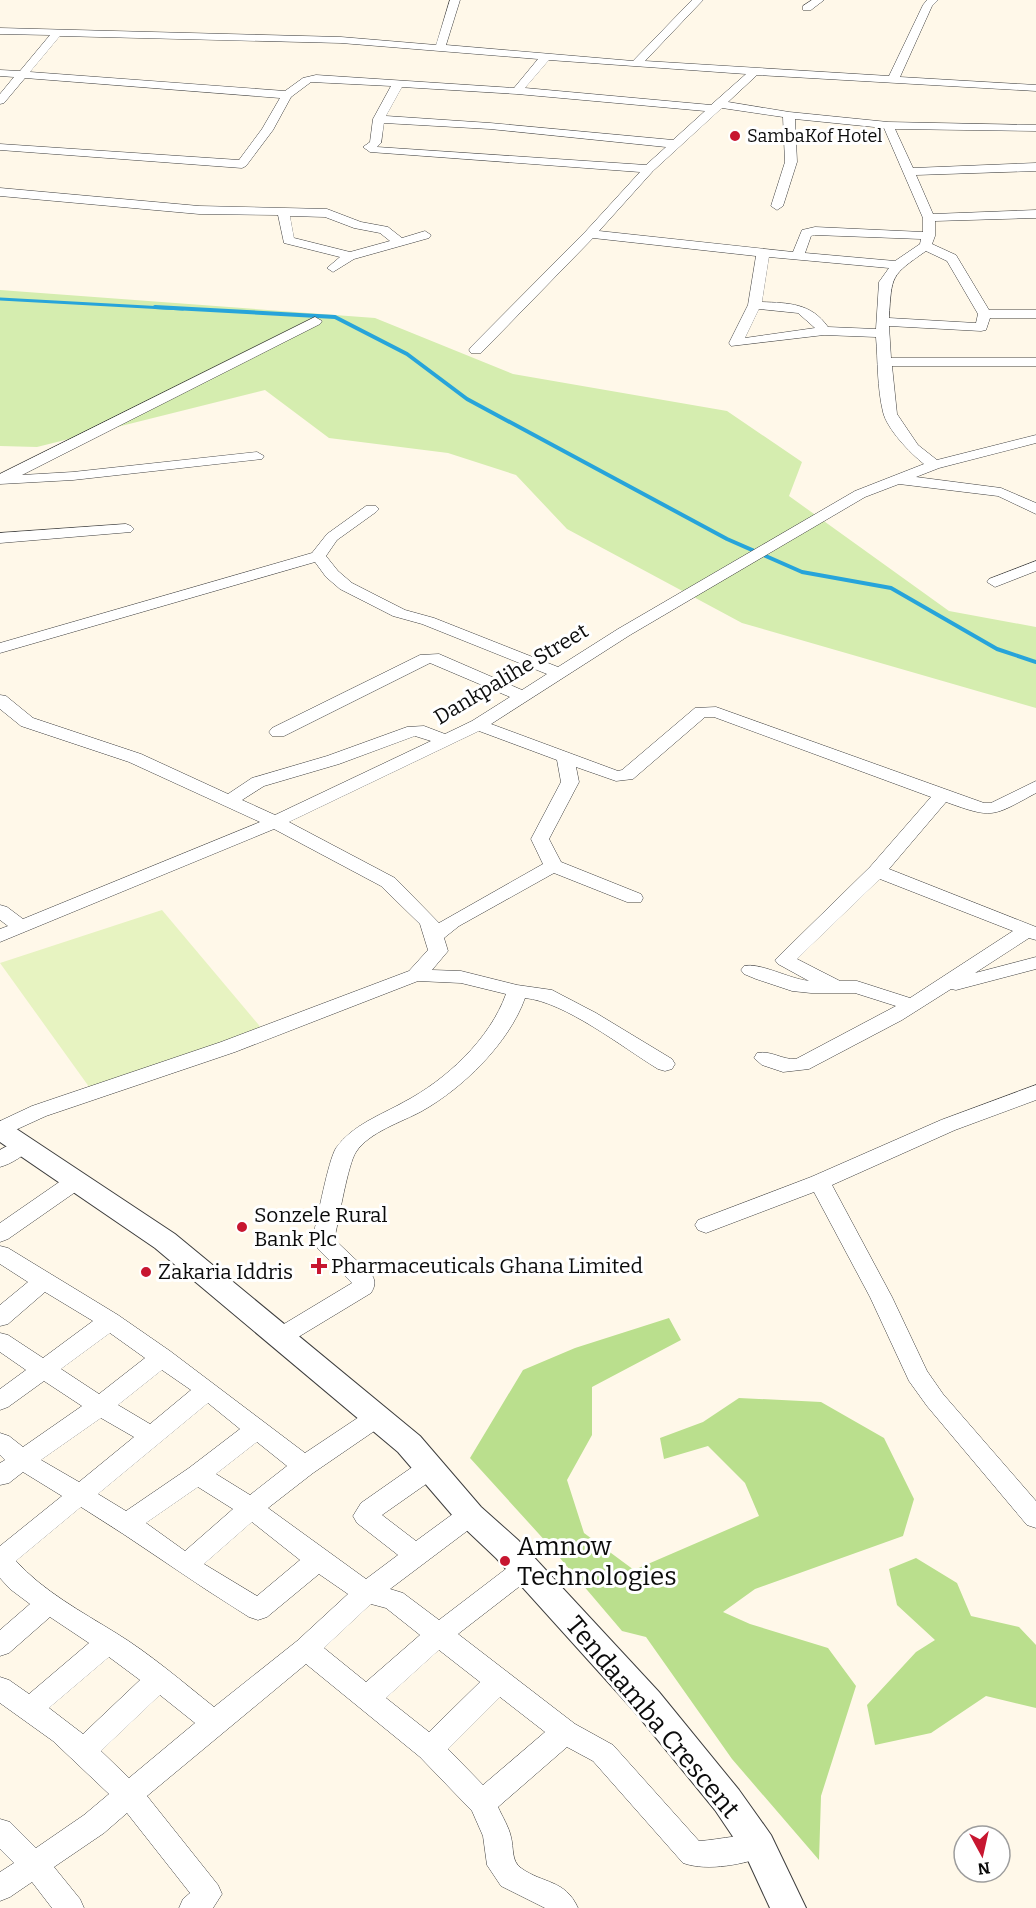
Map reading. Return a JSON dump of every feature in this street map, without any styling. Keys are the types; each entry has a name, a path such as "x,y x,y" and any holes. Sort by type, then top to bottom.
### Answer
{"street":[{"path":"440,49 455,0"},
{"path":"636,64 698,0"},
{"path":"807,8 819,0"},
{"path":"894,79 928,5 933,0"},
{"path":"0,31 288,37 545,58 1036,88"},
{"path":"0,101 58,32"},
{"path":"516,91 545,58"},
{"path":"476,350 590,234 649,169 755,71"},
{"path":"0,73 287,95"},
{"path":"0,147 242,164 267,130 287,95 307,80 316,78 717,106 888,125 1036,128"},
{"path":"397,85 379,119 375,142 369,147 374,150 603,151 675,144"},
{"path":"777,206 791,162 789,115"},
{"path":"379,119 490,126 603,151 649,169"},
{"path":"888,125 929,218 927,241 898,265 885,282 882,328 883,362 890,414 913,448 934,465"},
{"path":"907,172 1036,167"},
{"path":"0,192 199,210 327,213 358,225 384,230 398,241"},
{"path":"284,212 288,240 350,256"},
{"path":"929,218 1036,214"},
{"path":"763,253 755,305 736,343 824,332 882,328 981,327 985,314 952,258 927,241 814,231 806,233 798,256"},
{"path":"590,234 898,265"},
{"path":"333,268 350,256 425,235"},
{"path":"755,305 808,311 816,318 824,332"},
{"path":"985,314 1036,314"},
{"path":"0,480 315,321"},
{"path":"883,362 1036,362"},
{"name":"Dankpalihe Street","path":"0,936 275,822 478,725 559,673 860,494 934,465 1005,445 1036,439"},
{"path":"0,480 73,476 257,456"},
{"path":"900,480 1001,492 1036,509"},
{"path":"0,648 318,556 332,537 371,508"},
{"path":"0,538 126,529"},
{"path":"318,556 332,574 346,586 399,613 428,621 559,673"},
{"path":"994,582 1036,566"},
{"path":"278,732 426,659 434,658 522,696"},
{"path":"0,700 27,722 135,758 275,822 388,882 429,922 434,936 438,951 416,975"},
{"path":"478,725 616,776 627,775 701,712 716,712 982,809 995,808 1036,786"},
{"path":"229,801 258,782 333,760 413,731 424,731 445,741"},
{"path":"565,758 570,782 540,839 553,866 634,898"},
{"path":"333,760 366,779"},
{"path":"836,987 785,960 877,871 942,795"},
{"path":"434,936 452,922 553,866"},
{"path":"877,871 1032,932"},
{"path":"0,911 21,927"},
{"path":"764,1058 781,1066 791,1067 802,1064 881,1024 1032,932"},
{"path":"936,990 1036,963"},
{"path":"751,970 783,983 807,989 857,987 912,1005"},
{"path":"5,1141 39,1111 228,1047 416,975 460,977 517,991 545,994 589,1017 665,1064"},
{"path":"282,1336 363,1287 364,1281 326,1244 324,1236 345,1152 353,1141 421,1102 468,1067 496,1037 511,1009 517,991"},
{"path":"706,1225 819,1182 948,1125 1036,1092"},
{"name":"Tendaamba Crescent","path":"5,1141 76,1181 165,1241 409,1444 470,1515 507,1549 647,1702 727,1800 759,1846 789,1908"},
{"path":"0,1234 76,1181"},
{"path":"819,1182 881,1297 917,1375 935,1400 1036,1518"},
{"path":"0,1254 110,1321 162,1357 208,1390 304,1466"},
{"path":"0,1318 44,1281"},
{"path":"0,1401 110,1321"},
{"path":"0,1341 100,1406 152,1436"},
{"path":"0,1476 21,1459 100,1406 162,1357"},
{"path":"208,1390 0,1560 19,1582 109,1641 160,1678 214,1723"},
{"path":"186,1565 251,1508 304,1466 377,1417"},
{"path":"126,1523 198,1475 257,1428"},
{"path":"0,1442 21,1459 126,1523 186,1565 258,1610 318,1560"},
{"path":"417,1556 366,1516 370,1510 430,1468"},
{"path":"198,1475 251,1508 318,1560 366,1593 394,1600 565,1732 603,1754 693,1854 728,1852 759,1846"},
{"path":"0,1888 94,1824 306,1649 366,1593 470,1515"},
{"path":"368,1697 438,1635 524,1569"},
{"path":"0,1645 49,1603"},
{"path":"30,1709 109,1641"},
{"path":"306,1649 430,1749 482,1803 496,1836 501,1864 510,1877 551,1895 564,1908"},
{"path":"82,1752 160,1678"},
{"path":"430,1749 499,1680"},
{"path":"0,1688 63,1733 129,1795 208,1894 193,1908"},
{"path":"482,1803 565,1732"},
{"path":"0,1831 34,1864 70,1908"}],"green space":[{"path":"0,290 375,318 513,374 727,411 802,462 789,496 949,611 1036,627 1036,708 742,623 567,529 516,475 448,453 329,438 265,390 37,447 0,446"},
{"path":"162,910 263,1030 92,1091 0,963"},
{"path":"669,1318 681,1340 592,1387 592,1435 567,1480 584,1533 634,1570 759,1516 745,1483 708,1446 664,1459 660,1438 703,1422 739,1398 821,1402 884,1438 914,1499 903,1536 755,1589 723,1612 750,1624 828,1648 856,1686 821,1796 819,1860 732,1759 646,1637 622,1631 548,1544 470,1458 523,1370 575,1348"},
{"path":"916,1558 957,1583 971,1616 1019,1627 1036,1645 1036,1708 986,1696 931,1733 875,1745 867,1705 916,1652 935,1640 897,1605 889,1569"}],"waterway":[{"path":"0,299 183,309"},
{"path":"155,307 335,317 407,354 467,399 727,539 802,572 891,588 997,649 1036,662"}],"place":[{"name":"SambaKof Hotel","path":"735,136"},
{"name":"Sonzele Rural Bank Plc","path":"242,1227"},
{"name":"Pharmaceuticals Ghana Limited","path":"319,1266"},
{"name":"Zakaria Iddris","path":"146,1272"},
{"name":"Amnow Technologies","path":"505,1561"}]}
